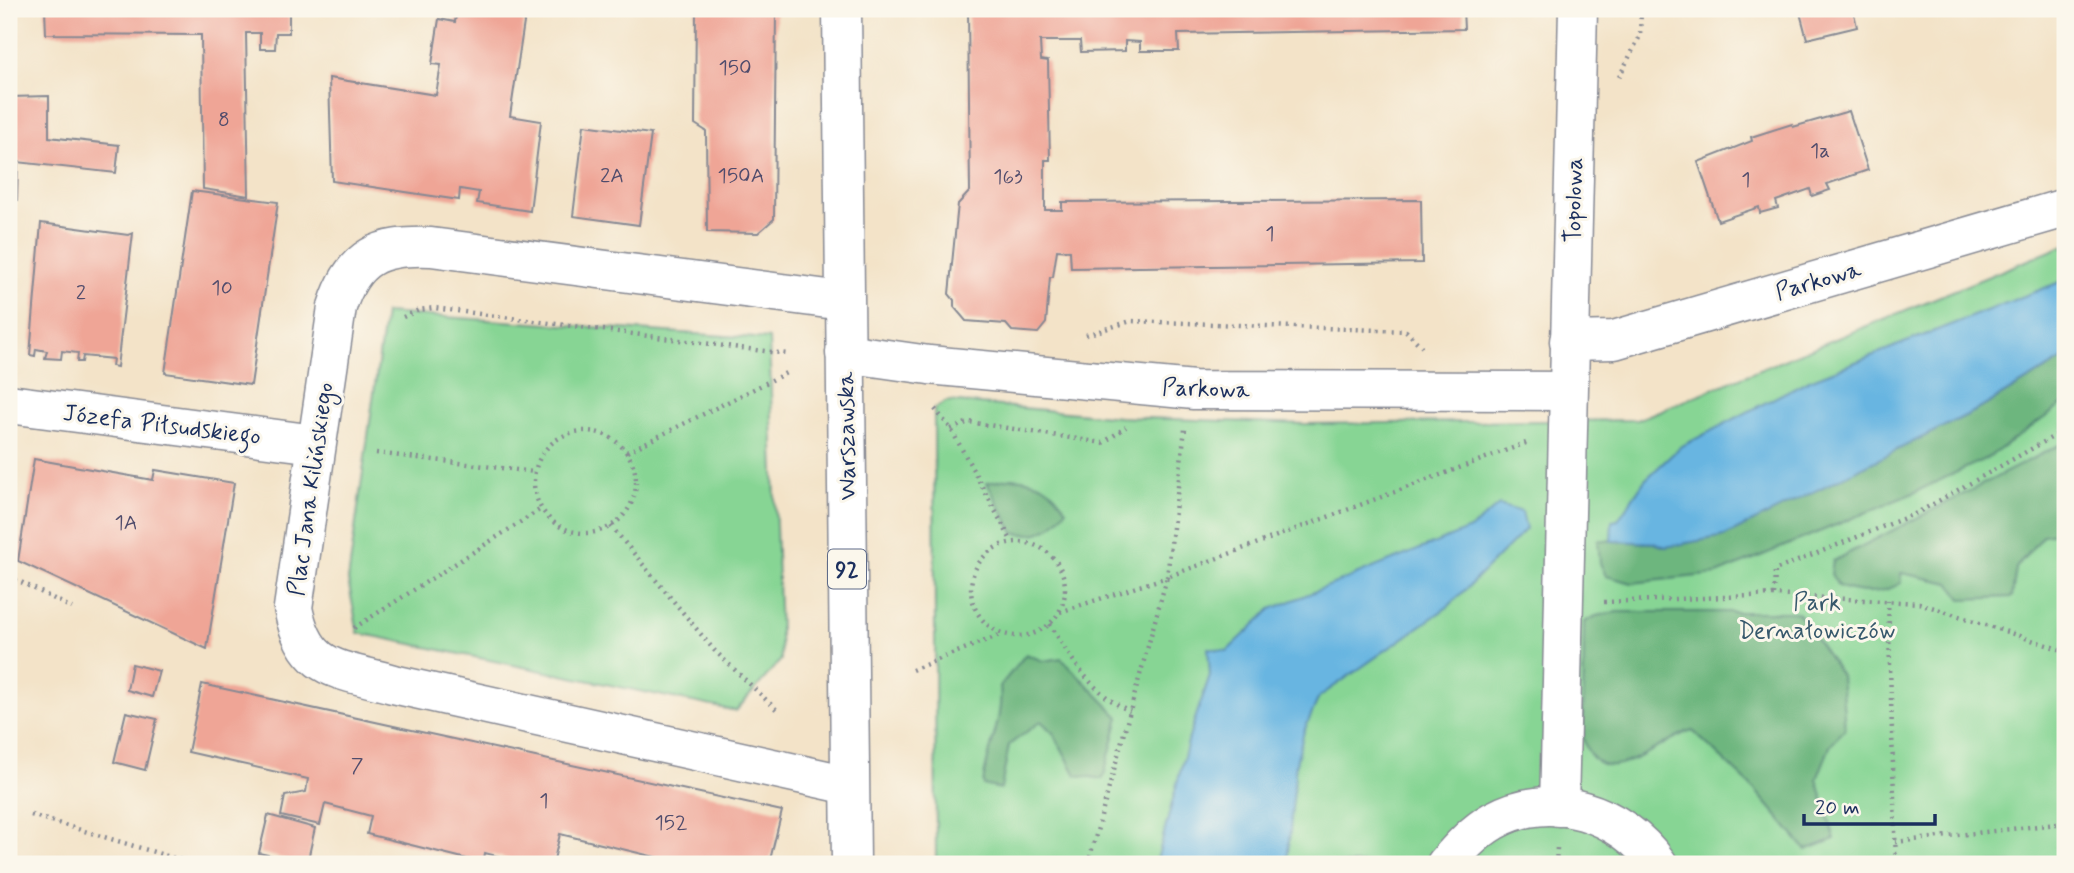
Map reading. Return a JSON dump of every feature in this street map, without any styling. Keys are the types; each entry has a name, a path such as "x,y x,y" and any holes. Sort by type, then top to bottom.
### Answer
{"street":[{"name":"Warszawska","path":"842,9 851,864"},
{"name":"Topolowa","path":"1559,807 1578,9"},
{"name":"Parkowa","path":"1569,341 1615,340 2065,208"},
{"name":"Plac Jana Kilińskiego","path":"843,301 430,247 395,248 367,257 357,265 342,291 315,444 293,608 297,626 312,657 321,663 364,676 849,785"},
{"name":"Parkowa","path":"845,353 929,365 1194,390 1568,391"},
{"name":"Józefa Piłsudskiego","path":"9,404 315,444"},
{"path":"1446,864 1467,840 1494,820 1526,809 1559,807 1584,810 1606,818 1646,847 1658,864"}],"path":[{"path":"403,317 419,310 434,309 787,355"},
{"path":"1082,337 1131,321 1406,331 1431,356"},
{"path":"627,452 788,372"},
{"path":"932,406 951,429 1012,542"},
{"path":"1088,864 1167,577 1186,417"},
{"path":"951,429 969,422 1103,443 1133,420"},
{"path":"585,429 601,432 616,440 635,467 637,484 634,501 625,515 611,526 580,533 551,521 541,509 536,497 534,472 545,449 569,432 585,429"},
{"path":"1773,595 1775,570 1917,513 2065,430"},
{"path":"1060,612 1167,577 1529,442"},
{"path":"376,453 534,472"},
{"path":"364,676 369,640 354,627 541,509"},
{"path":"611,526 713,650 779,712"},
{"path":"912,670 1003,634 1028,636 1050,624 1060,612 1065,598 1065,583 1053,556 1041,547 1012,542 997,547 984,556 975,569 971,584 972,600 978,615 1003,634"},
{"path":"9,576 72,608"},
{"path":"1565,603 1773,595 1919,603 1953,612 2065,652"},
{"path":"1888,600 1896,864"},
{"path":"1050,624 1075,666 1110,702 1130,711"},
{"path":"31,815 194,864"},
{"path":"1895,842 2065,823"}],"green space":[{"name":"Park Dernałowiczów","path":"2065,245 2065,864 936,864 934,409 947,401 1120,417 1306,424 1637,420"},
{"path":"385,313 769,339 781,660 736,711 358,633 348,580"},
{"path":"2065,358 2065,403 1989,457 1911,494 1717,574 1632,583 1606,576 1600,563 1598,540 1654,543 1666,547 1979,409"},
{"path":"2065,442 2065,532 2043,535 2016,568 2012,597 1962,599 1950,583 1901,573 1901,583 1886,590 1862,592 1838,586 1831,574 1833,561"},
{"path":"1012,478 1030,480 1055,495 1066,510 1050,528 1031,534 1014,533 987,483"},
{"path":"1617,612 1797,612 1841,675 1845,729 1831,744 1817,779 1835,839 1806,850 1755,790 1692,730 1646,754 1615,765 1602,764 1591,755 1583,738 1584,622 1596,616"},
{"path":"1026,654 1043,661 1061,658 1119,717 1103,779 1076,775 1054,734 1041,721 1009,745 1001,789 983,785 997,723 1000,686"}],"water":[{"path":"2065,280 2065,358 1979,409 1725,536 1666,547 1654,543 1611,541 1612,521 1618,520 1645,480 1680,447 1807,381"},
{"path":"1499,505 1522,512 1526,529 1449,606 1319,697 1304,731 1296,763 1287,864 1156,864 1190,734 1210,675 1208,648 1227,651 1271,609 1470,529"}],"building":[{"path":"45,9 289,9 289,33 276,33 275,49 260,49 260,33 246,33 249,196 203,189 201,35 46,34"},
{"path":"457,9 526,9 510,116 541,121 530,211 477,203 479,192 460,189 459,200 332,181 329,78 436,95 441,65 432,64 439,19 455,22"},
{"path":"696,9 776,9 774,219 758,233 707,232 706,131 695,124"},
{"path":"968,9 1463,9 1464,29 1178,34 1179,51 1140,51 1140,42 1125,41 1125,51 1081,52 1080,41 1040,41 1041,60 1048,61 1050,160 1045,160 1045,210 1062,210 1062,202 1421,200 1422,263 1071,268 1070,251 1057,250 1053,277 1050,277 1046,323 1038,333 1012,331 1006,324 966,321 954,307 954,300 949,294 958,204 970,191"},
{"path":"1799,9 1853,9 1857,27 1807,39"},
{"path":"49,96 49,137 119,145 116,173 18,162 17,200 9,199 9,97"},
{"path":"1849,111 1868,170 1827,184 1830,190 1812,196 1810,189 1776,201 1778,208 1760,213 1759,207 1718,221 1698,162 1752,141 1751,137"},
{"path":"584,125 651,134 639,225 573,216"},
{"path":"192,191 278,202 251,385 165,373"},
{"path":"41,223 128,235 133,233 117,367 112,366 113,359 83,356 82,362 77,362 78,353 62,351 61,359 45,358 47,351 36,349 35,356 30,355"},
{"path":"9,294 16,295 10,336 9,336"},
{"path":"34,459 153,480 155,470 234,483 207,649 18,561"},
{"path":"132,664 159,671 152,697 127,690"},
{"path":"202,684 782,811 769,864 684,864 560,834 553,864 527,864 485,853 483,863 367,834 371,816 325,804 320,825 281,816 285,796 306,792 308,779 188,752"},
{"path":"126,712 157,719 145,770 114,762"},
{"path":"268,815 315,828 307,864 259,853"}]}
